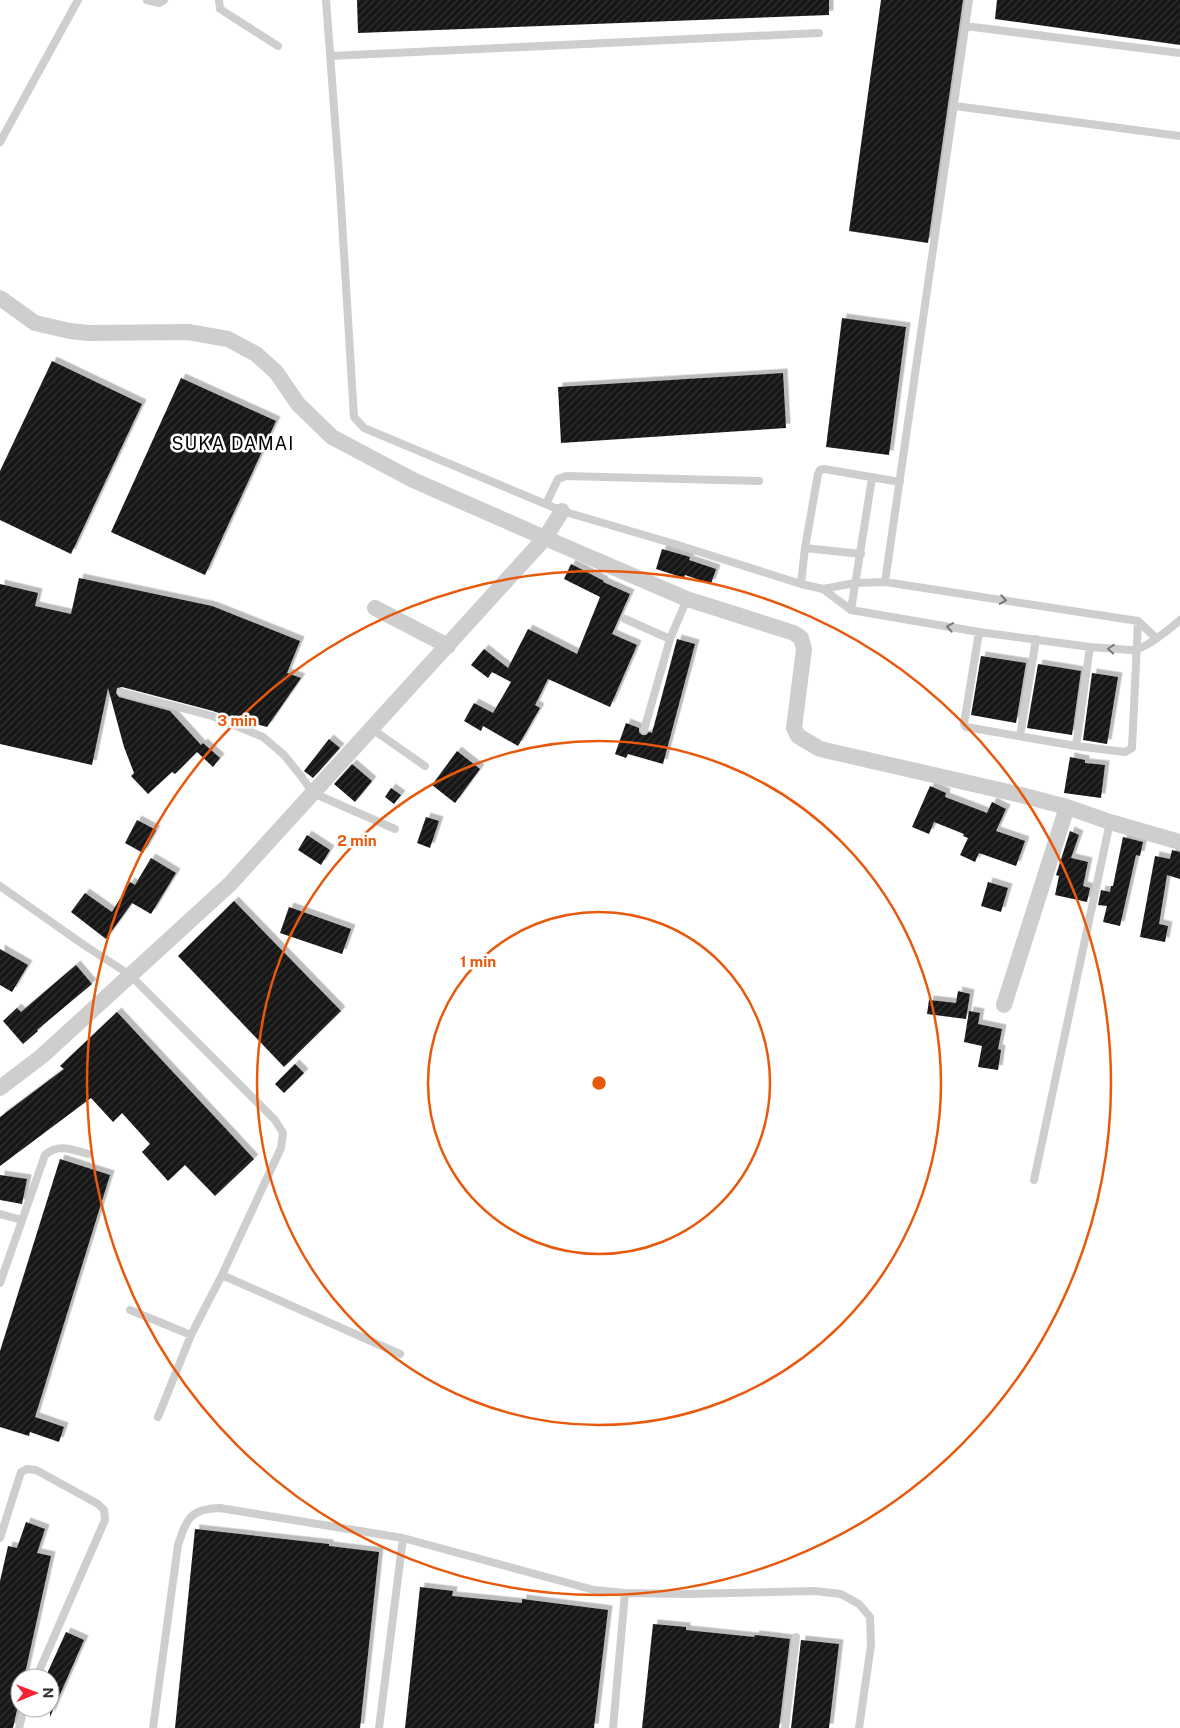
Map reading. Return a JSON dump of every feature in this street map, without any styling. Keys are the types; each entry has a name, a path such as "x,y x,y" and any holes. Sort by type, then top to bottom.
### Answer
{"street":[{"path":"0,298 36,323 70,331 88,333 188,332 228,339 256,354 276,372 298,404 332,437 414,480 687,599 794,633 801,638 804,649 794,728 798,736 820,749 1067,807 1110,822 1180,842"},
{"path":"0,1088 42,1056 230,884 545,538 562,511"},
{"path":"375,608 448,646"},
{"path":"1004,1005 1067,807"}],"lane":[{"path":"0,142 78,0"},
{"path":"147,0 159,3 164,0"},
{"path":"219,0 219,8 222,11 278,46"},
{"path":"326,0 354,417 364,428 562,511 823,590 851,610 979,632 1090,647 1136,650 1166,633 1180,620"},
{"path":"885,582 969,0"},
{"path":"966,26 1180,53"},
{"path":"330,56 819,33"},
{"path":"955,106 1180,136"},
{"path":"801,584 805,548 820,470 824,469 900,482"},
{"path":"546,504 558,479 566,476 760,481"},
{"path":"851,610 872,478"},
{"path":"805,548 861,554"},
{"path":"823,590 855,582 885,582 1138,621 1156,638"},
{"path":"644,730 670,639 687,599"},
{"path":"625,619 670,639"},
{"path":"979,632 964,724 969,728 1076,746 1125,752 1132,748 1138,621"},
{"path":"1020,736 1036,639"},
{"path":"1076,746 1090,647"},
{"path":"121,692 212,716 263,737 284,755 302,776 313,793 395,829"},
{"path":"372,729 425,766"},
{"path":"1034,1180 1110,822"},
{"path":"0,886 130,975 275,1120 283,1133 281,1148 222,1275 191,1335 158,1417"},
{"path":"0,1283 44,1155 54,1148 67,1148 88,1154"},
{"path":"0,1214 22,1220"},
{"path":"222,1275 400,1354"},
{"path":"130,1310 191,1335"},
{"path":"0,1538 21,1472 27,1469 36,1470 98,1504 104,1510 105,1520 40,1668"},
{"path":"153,1728 178,1545 188,1518 204,1508 220,1508 403,1538 594,1590 625,1593 686,1594 815,1591 841,1594 859,1604 870,1617 871,1644 859,1728"},
{"path":"379,1728 403,1538"},
{"path":"613,1728 625,1593"},
{"path":"786,1728 796,1637"}],"building":[{"path":"357,0 829,0 829,15 358,33"},
{"path":"881,0 963,0 928,243 849,231"},
{"path":"997,0 1180,0 1180,45 995,19"},
{"path":"842,318 906,327 889,455 826,447"},
{"path":"52,361 142,404 71,554 0,520 0,471"},
{"path":"783,373 786,428 561,443 558,387"},
{"path":"181,378 276,421 205,575 111,532"},
{"path":"662,549 690,557 689,560 716,569 711,584 685,575 684,578 656,569"},
{"path":"571,564 603,582 630,594 612,634 637,645 610,707 548,679 535,705 540,708 518,746 483,726 481,731 464,721 474,703 493,713 511,682 492,672 488,678 471,665 484,649 508,668 528,629 577,654 600,597 564,579"},
{"path":"79,578 212,606 300,641 287,673 301,678 267,727 122,687 117,688 116,693 119,697 170,711 201,745 203,743 220,758 213,767 197,752 175,774 172,772 148,794 131,776 134,773 124,747 108,688 92,765 0,744 0,584 38,593 35,606 71,614"},
{"path":"677,639 695,644 663,764 628,754 626,758 615,754 626,723 639,728 639,732 642,735 646,735 649,732 652,733"},
{"path":"981,656 1026,663 1016,723 971,715"},
{"path":"1038,664 1081,671 1072,735 1027,728"},
{"path":"1092,673 1118,677 1107,744 1083,740"},
{"path":"329,739 340,748 313,778 304,771"},
{"path":"457,751 480,769 455,803 432,785"},
{"path":"1070,757 1085,760 1085,763 1105,765 1101,798 1064,793"},
{"path":"352,764 372,781 355,802 334,784"},
{"path":"930,786 946,793 945,797 987,813 992,802 1006,809 996,831 1025,841 1016,866 979,853 975,862 960,855 968,838 963,836 964,834 934,822 929,834 912,827"},
{"path":"391,788 401,795 394,804 385,797"},
{"path":"426,817 439,821 430,848 417,843"},
{"path":"137,820 156,830 143,853 125,843"},
{"path":"1070,831 1079,835 1071,858 1088,862 1083,886 1090,888 1087,902 1055,895 1059,876 1056,875"},
{"path":"307,835 330,850 321,865 298,850"},
{"path":"1123,837 1143,842 1140,856 1136,855 1120,926 1103,922 1107,906 1098,905 1101,890 1110,892 1111,886 1113,886"},
{"path":"1172,850 1180,852 1180,879 1167,875 1159,924 1168,926 1165,942 1140,937 1155,856 1170,859"},
{"path":"151,858 176,873 151,914 132,903 106,939 71,912 85,893 112,912 130,882 135,885"},
{"path":"988,882 1008,888 1001,912 981,906"},
{"path":"234,901 341,1011 284,1067 178,956"},
{"path":"289,907 351,929 342,954 280,933"},
{"path":"0,949 28,965 12,992 0,985"},
{"path":"76,965 92,984 23,1044 3,1021 17,1008 21,1012"},
{"path":"958,991 970,994 966,1019 927,1014 929,1000 956,1003"},
{"path":"969,1011 980,1013 978,1024 1002,1029 998,1049 1001,1050 998,1070 978,1067 982,1046 964,1042"},
{"path":"117,1012 254,1159 215,1196 185,1165 168,1181 142,1152 150,1144 122,1113 113,1122 91,1098 0,1166 0,1117 64,1069 60,1066"},
{"path":"295,1064 304,1073 284,1093 275,1084"},
{"path":"60,1159 110,1175 35,1417 64,1427 59,1442 30,1432 29,1436 0,1427 0,1351"},
{"path":"0,1175 27,1179 22,1204 0,1200"},
{"path":"26,1522 45,1529 37,1553 51,1556 26,1668 10,1668 10,1718 15,1718 13,1728 0,1728 0,1581 8,1546 17,1548"},
{"path":"195,1529 329,1544 329,1546 379,1552 360,1728 175,1728"},
{"path":"420,1587 453,1591 452,1596 522,1603 522,1599 608,1610 594,1728 405,1728"},
{"path":"653,1624 686,1627 686,1630 790,1639 779,1728 642,1728"},
{"path":"66,1632 84,1640 60,1694 60,1668 50,1668"},
{"path":"801,1640 839,1644 829,1728 791,1728"}],"district":[{"name":"SUKA DAMAI","path":"233,444"}]}
